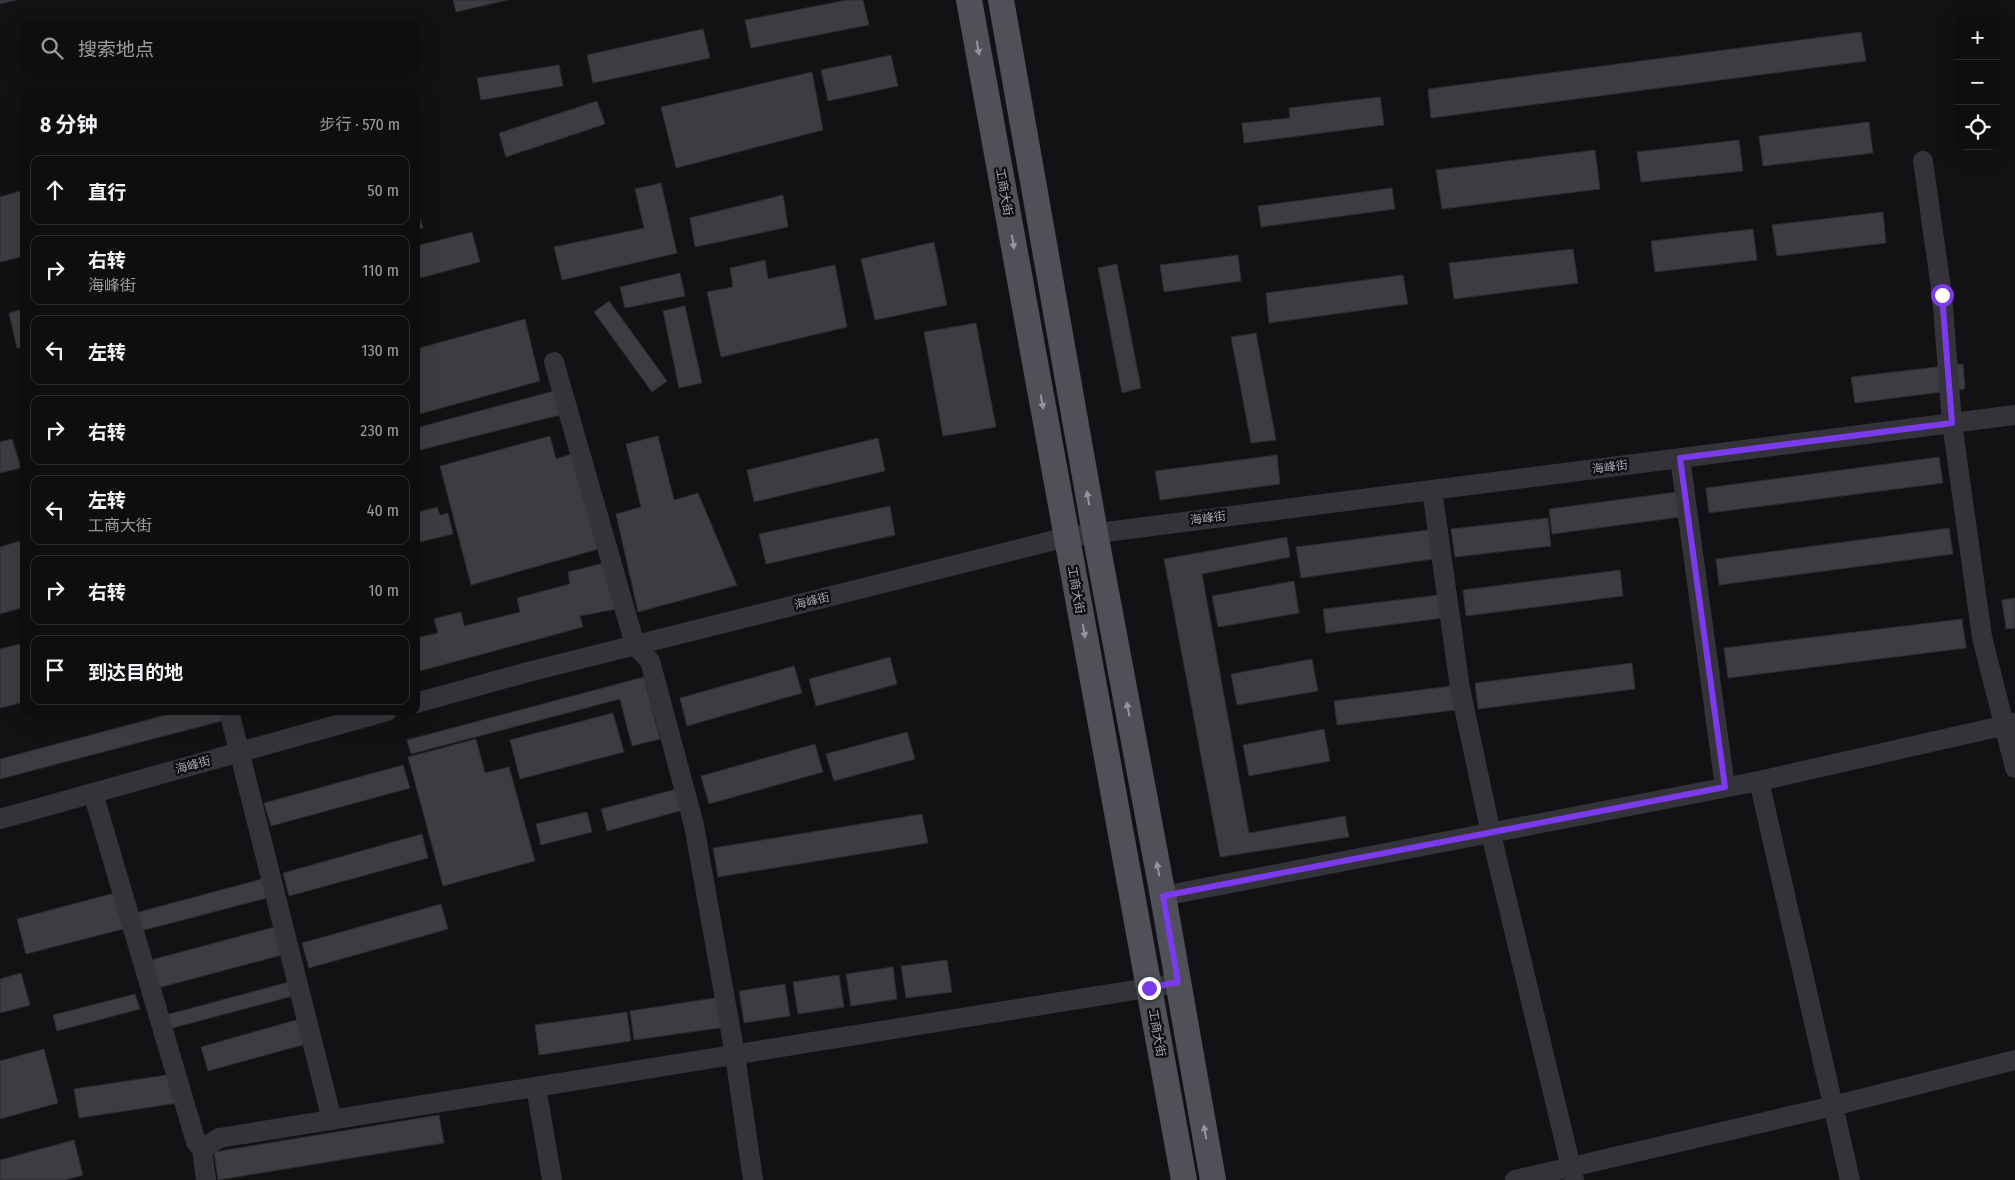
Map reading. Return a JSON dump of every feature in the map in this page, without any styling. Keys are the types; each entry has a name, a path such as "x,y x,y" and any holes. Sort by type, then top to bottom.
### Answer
{"main road":[{"name":"工商大街","path":"969,0 1184,1180"},
{"path":"1001,0 1094,533 1163,896 1214,1180"}],"street":[{"path":"1923,162 1942,295 1952,423 1982,637 2010,724 2015,768"},
{"path":"554,362 635,645 650,661 694,824 735,1055 753,1180"},
{"name":"海峰街","path":"420,702 528,672 1067,537 2015,415"},
{"path":"1680,458 1725,787"},
{"path":"1432,490 1462,698 1491,834 1572,1174"},
{"path":"230,715 332,1120"},
{"name":"海峰街","path":"0,819 373,715"},
{"path":"1163,896 1759,781 2010,724"},
{"path":"1759,781 1850,1180"},
{"path":"93,793 193,1133 196,1142 202,1149 206,1180"},
{"path":"202,1149 218,1138 1178,982"},
{"path":"1515,1180 1572,1174 2015,1060"},
{"path":"536,1087 552,1180"}],"building":[{"path":"0,0 16,0 0,4"},
{"path":"453,0 507,0 456,12"},
{"path":"847,0 863,0 869,25 751,48 745,20"},
{"path":"703,29 710,58 593,83 587,55"},
{"path":"1861,32 1866,61 1431,118 1428,89"},
{"path":"891,55 898,86 828,101 821,70"},
{"path":"559,65 563,86 481,100 477,78"},
{"path":"812,72 823,130 676,168 661,107"},
{"path":"1380,97 1384,125 1244,143 1242,123 1290,118 1289,108"},
{"path":"597,101 605,124 506,157 499,133"},
{"path":"1869,122 1873,153 1763,166 1759,136"},
{"path":"1739,140 1743,171 1641,182 1637,152"},
{"path":"1595,150 1600,189 1442,209 1436,170"},
{"path":"661,183 677,253 562,280 554,247 644,228 635,189"},
{"path":"1392,188 1395,209 1261,227 1258,206"},
{"path":"20,191 20,257 0,262 0,197"},
{"path":"783,195 788,227 695,247 690,218"},
{"path":"1883,212 1886,243 1777,256 1772,225"},
{"path":"1753,229 1757,260 1655,272 1651,241"},
{"path":"472,232 480,262 420,278 420,245"},
{"path":"934,242 947,305 875,320 861,259"},
{"path":"1573,249 1578,283 1454,299 1449,263"},
{"path":"1238,255 1241,281 1164,292 1160,265"},
{"path":"765,260 768,279 835,265 847,327 721,357 707,292 733,287 730,268"},
{"path":"1117,264 1141,388 1122,393 1098,268"},
{"path":"680,273 685,296 625,308 620,287"},
{"path":"1403,275 1408,304 1269,323 1266,293"},
{"path":"609,301 667,381 652,392 594,312"},
{"path":"685,306 702,383 679,388 663,311"},
{"path":"20,310 20,347 17,348 9,313"},
{"path":"525,319 540,381 420,414 420,348"},
{"path":"976,323 996,427 943,436 924,332"},
{"path":"1256,333 1276,440 1251,443 1231,337"},
{"path":"1963,364 1965,389 1855,403 1851,377"},
{"path":"554,391 560,415 420,450 420,427"},
{"path":"550,436 556,459 575,453 602,548 471,585 440,466"},
{"path":"658,436 674,500 698,493 737,585 638,612 616,514 641,507 626,444"},
{"path":"878,438 885,471 754,502 747,470"},
{"path":"12,439 20,468 0,473 0,442"},
{"path":"1277,455 1280,484 1160,500 1155,471"},
{"path":"1939,457 1943,483 1709,513 1706,488"},
{"path":"1684,491 1688,516 1552,534 1549,509"},
{"path":"890,506 895,535 766,564 759,534"},
{"path":"437,507 440,515 448,513 453,534 420,542 420,512"},
{"path":"1548,518 1551,546 1455,557 1451,529"},
{"path":"1949,528 1953,554 1719,585 1716,559"},
{"path":"1436,529 1440,558 1301,578 1296,547"},
{"path":"1287,537 1290,557 1202,574 1249,833 1345,816 1349,837 1220,857 1164,559"},
{"path":"20,541 20,608 0,614 0,547"},
{"path":"604,563 616,609 580,616 583,627 420,671 420,637 438,633 434,619 461,612 464,626 520,612 517,598 570,584 568,572"},
{"path":"1620,570 1623,596 1466,616 1463,590"},
{"path":"1294,581 1299,613 1218,627 1212,596"},
{"path":"1448,594 1451,617 1326,633 1323,609"},
{"path":"2015,598 2015,628 2006,629 2002,600"},
{"path":"1962,619 1966,648 1728,678 1724,648"},
{"path":"20,644 20,703 0,708 0,649"},
{"path":"890,657 897,684 816,706 809,679"},
{"path":"1312,659 1318,691 1237,705 1231,674"},
{"path":"1632,663 1635,689 1478,709 1475,683"},
{"path":"794,666 802,693 687,726 680,698"},
{"path":"644,677 660,739 632,746 620,699 411,754 407,740"},
{"path":"1459,685 1462,709 1337,725 1334,701"},
{"path":"613,713 624,752 520,779 510,740"},
{"path":"166,715 224,715 225,720 0,779 0,759"},
{"path":"1324,729 1330,761 1249,776 1243,745"},
{"path":"907,732 915,759 834,781 826,754"},
{"path":"476,739 485,773 509,767 535,861 443,886 408,757"},
{"path":"815,744 823,772 709,804 701,776"},
{"path":"403,765 410,788 271,826 264,803"},
{"path":"677,789 683,810 607,831 601,809"},
{"path":"587,812 592,832 541,845 536,824"},
{"path":"922,814 928,843 718,877 713,848"},
{"path":"422,834 428,858 289,896 283,873"},
{"path":"262,879 267,898 133,933 128,915"},
{"path":"122,891 131,927 26,954 17,919"},
{"path":"441,904 448,929 309,968 302,943"},
{"path":"286,924 293,952 158,988 151,960"},
{"path":"947,960 952,992 906,998 901,966"},
{"path":"893,967 897,999 851,1006 846,974"},
{"path":"21,973 30,1005 0,1013 0,979"},
{"path":"839,975 844,1007 798,1014 793,982"},
{"path":"289,982 293,996 165,1030 162,1016"},
{"path":"785,984 790,1016 744,1023 739,991"},
{"path":"135,994 140,1009 57,1031 53,1015"},
{"path":"721,997 726,1027 634,1040 630,1011"},
{"path":"627,1012 631,1041 539,1055 535,1025"},
{"path":"310,1016 317,1041 208,1071 201,1047"},
{"path":"44,1049 58,1103 0,1119 0,1061"},
{"path":"180,1073 184,1102 79,1118 74,1089"},
{"path":"439,1115 444,1143 218,1180 214,1152"},
{"path":"74,1140 83,1175 65,1180 0,1180 0,1160"}],"route":[{"path":"1149,988 1178,982 1163,896 1725,787 1680,458 1952,423 1942,295"}]}
